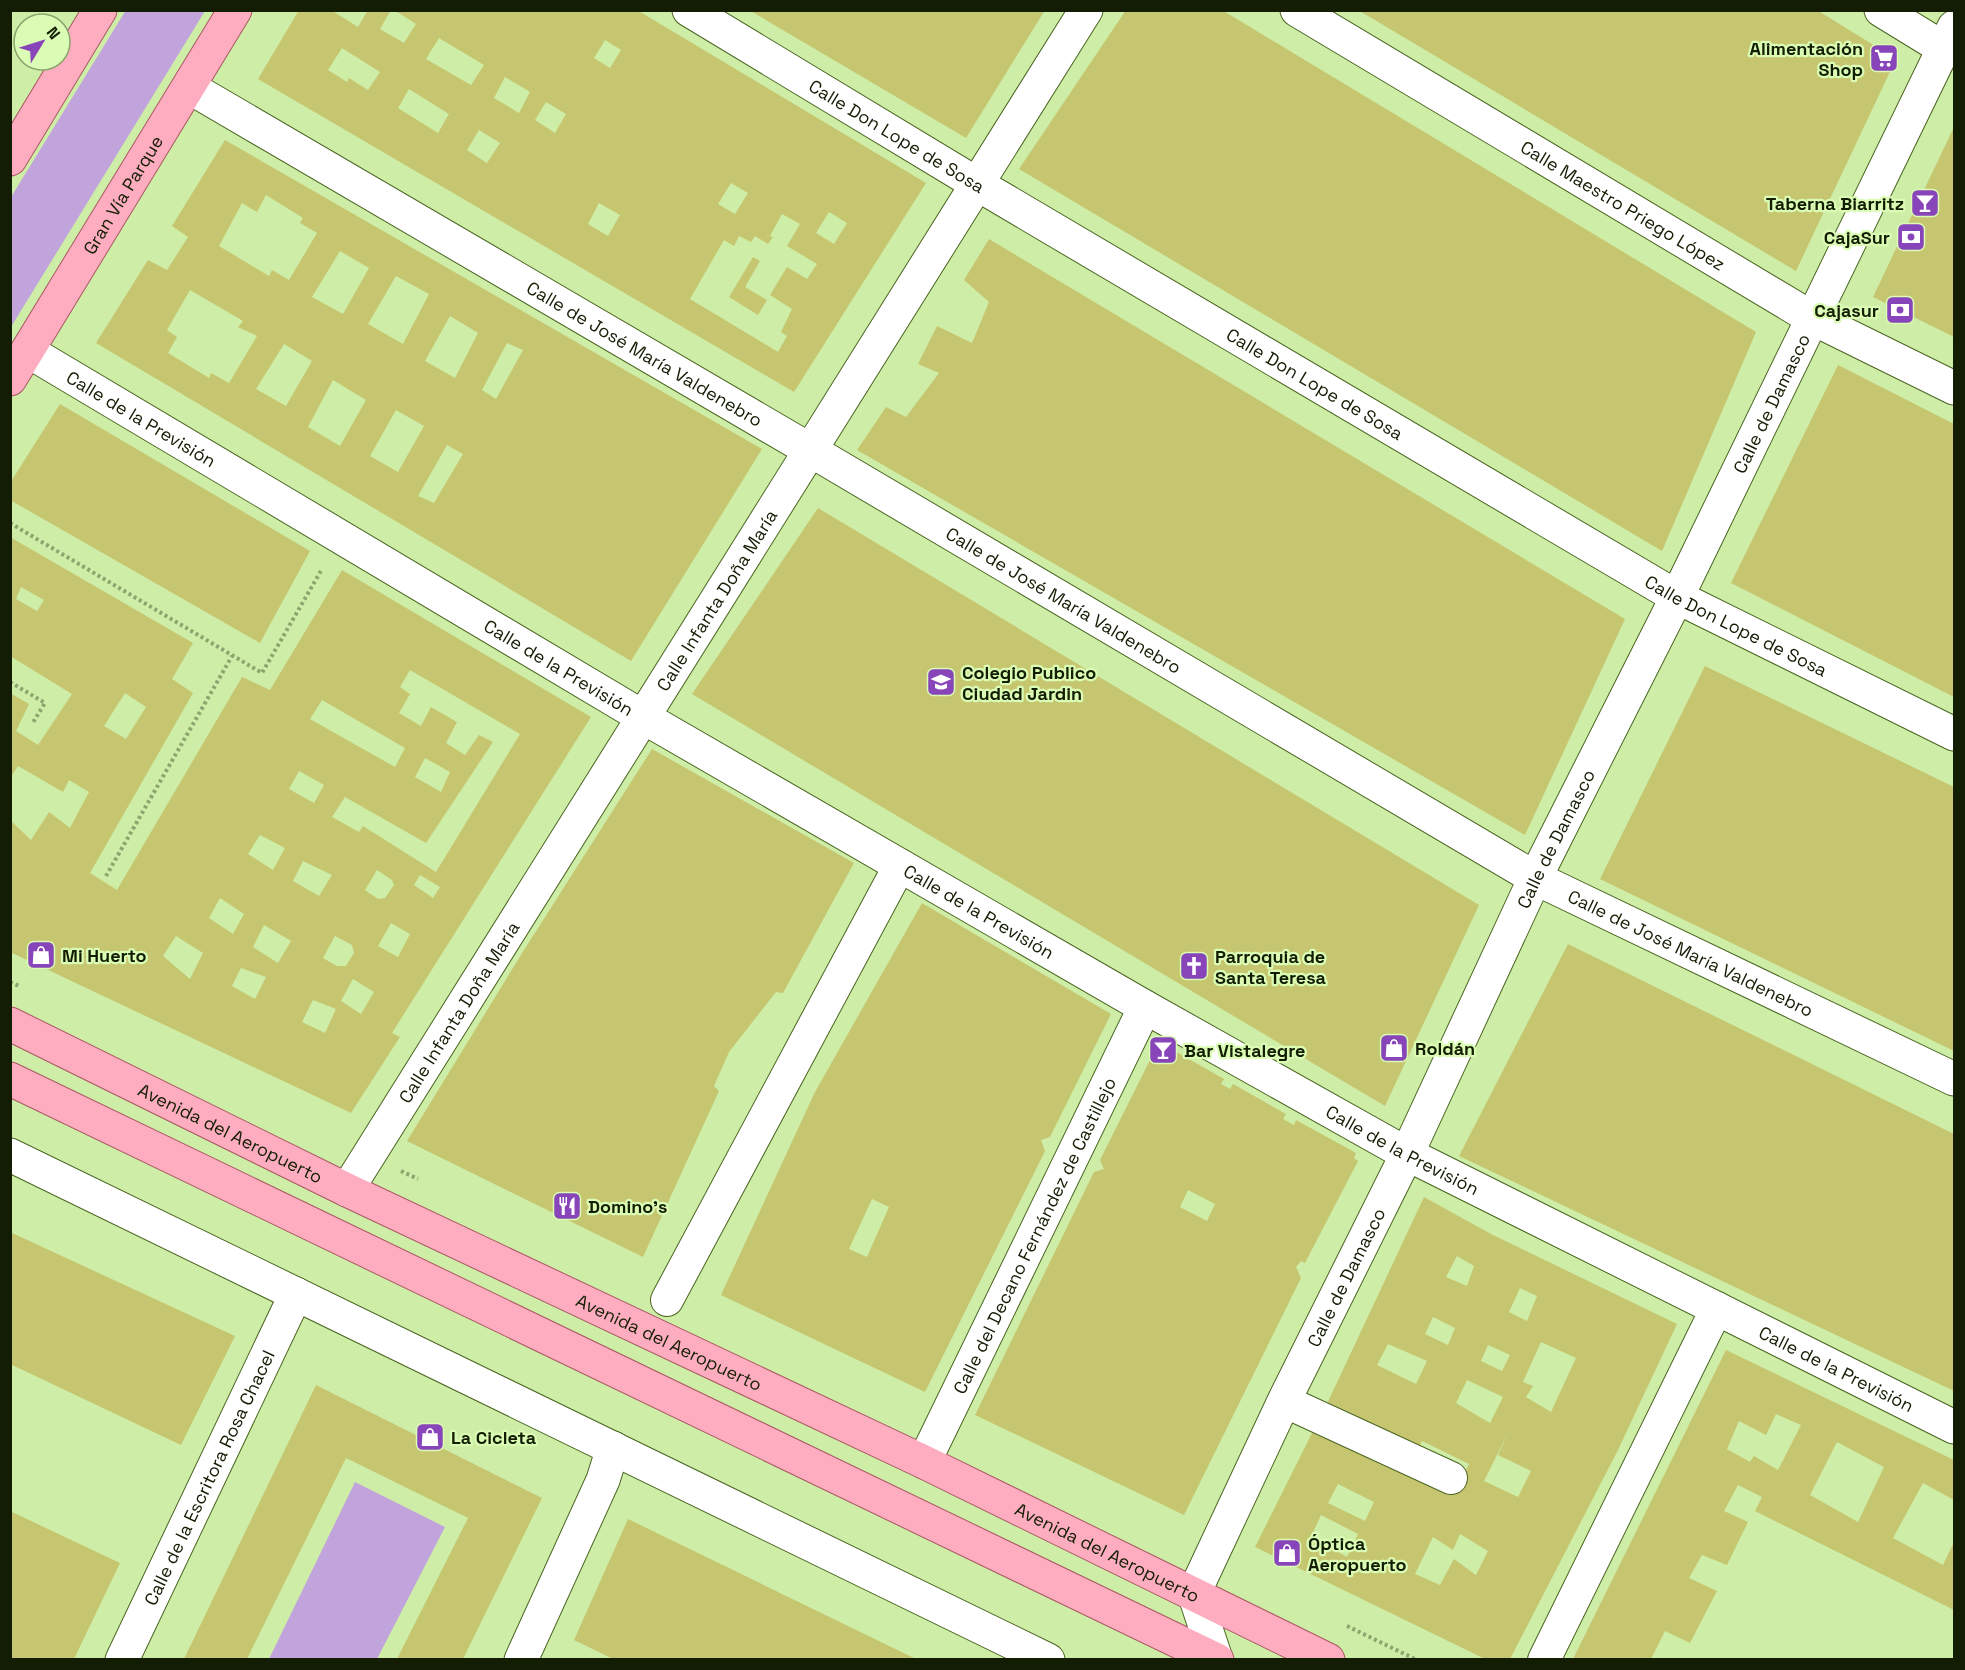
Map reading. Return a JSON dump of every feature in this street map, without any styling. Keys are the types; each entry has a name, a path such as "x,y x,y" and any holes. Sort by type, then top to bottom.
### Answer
{"main road":[{"path":"10,159 100,10"},
{"name":"Gran Vía Parque","path":"10,379 236,10"},
{"name":"Avenida del Aeropuerto","path":"10,1024 347,1190 924,1462 1328,1659"},
{"path":"10,1079 1217,1659"}],"street":[{"name":"Calle Don Lope de Sosa","path":"689,10 977,184 1677,597 1954,734"},
{"name":"Calle Infanta Doña María","path":"347,1190 1086,10"},
{"name":"Calle Maestro Priego López","path":"1297,10 1812,318 1954,388"},
{"path":"1881,10 1949,37"},
{"name":"Calle de Damasco","path":"1194,1593 1284,1401 1407,1154 1534,878 1677,597 1949,37"},
{"name":"Calle de José María Valdenebro","path":"189,87 810,450 1534,878 1954,1080"},
{"name":"Calle de la Previsión","path":"28,351 643,717 1144,1007 1407,1154 1954,1427"},
{"path":"668,1299 900,865"},
{"name":"Calle del Decano Fernández de Castillejo","path":"924,1462 1144,1007"},
{"path":"10,1155 1048,1659"},
{"name":"Calle de la Escritora Rosa Chacel","path":"122,1659 297,1294"},
{"path":"1544,1659 1717,1308"},
{"path":"1284,1401 1450,1478"},
{"path":"522,1659 603,1479 613,1448"},
{"path":"1194,1593 1217,1659"}],"path":[{"path":"10,523 262,673 323,567"},
{"path":"105,876 232,656"},
{"path":"10,682 45,703 32,724"}],"shaded area":[{"path":"126,10 205,11 11,327 11,197"},
{"path":"355,1482 445,1527 377,1659 269,1659"}],"building":[{"path":"299,10 331,10 358,27 368,10 391,10 380,29 404,43 416,24 394,10 637,10 926,183 794,392 258,79","holes":["439,38 484,65 471,85 426,59","605,40 621,50 610,68 594,58","342,48 380,72 368,90 349,78 347,82 328,70","505,77 530,92 519,113 494,98","409,89 449,114 438,133 398,108","546,102 566,114 555,133 535,120","479,130 500,143 487,163 467,150","731,183 748,193 735,214 718,204","599,203 620,215 608,236 588,224","829,212 847,223 834,244 816,233","782,214 800,224 787,246 817,264 807,279 787,267 770,295 792,309 781,332 787,336 778,352 690,299 724,240 734,246 739,236 751,242 755,236 768,244"]},
{"path":"749,10 1045,10 966,138"},
{"path":"1126,10 1222,10 1756,332 1662,551 1019,169"},
{"path":"1358,10 1817,10 1896,59 1796,271"},
{"path":"1954,127 1954,337 1873,297"},
{"path":"225,140 762,449 631,661 96,343 148,260 167,270 188,237 172,226","holes":["266,195 303,218 300,223 317,233 289,280 272,270 269,276 219,246 242,203 257,212","340,251 369,268 343,314 312,297","396,276 429,294 403,344 368,324","190,290 243,321 238,327 257,336 229,383 211,373 209,378 168,353 177,337 167,330","450,316 478,333 455,378 425,361","507,343 523,350 496,399 482,390","284,344 312,361 286,406 256,389","333,380 366,400 340,446 308,427","396,410 424,426 398,472 370,456","447,445 463,454 434,503 418,496"]},
{"path":"989,239 1625,619 1525,835 857,450 886,407 906,417 939,373 918,364 937,326 972,343 989,302 964,280"},
{"path":"753,257 760,261 745,287 767,300 758,315 729,297"},
{"path":"1838,365 1954,424 1954,697 1731,583"},
{"path":"60,404 310,551 260,643 10,500 10,483"},
{"path":"818,508 1479,905 1385,1106 692,694"},
{"path":"10,537 193,643 172,679 193,693 90,873 117,890 242,677 270,690 342,570 591,717 392,1033 400,1037 351,1113 10,952 10,820 31,840 49,812 70,828 89,792 69,780 63,792 18,766 10,778 10,693 29,704 16,731 38,745 72,694 10,656","holes":["21,587 44,600 37,611 16,599","410,670 520,734 436,872 363,826 359,832 332,817 345,797 426,843 493,742 479,735 465,755 446,743 457,722 431,707 421,726 399,713 410,694 400,687","125,693 146,707 126,739 104,726","322,700 405,748 395,767 310,719","425,758 450,772 441,792 415,777","299,771 324,785 314,803 289,789","260,835 285,848 273,870 248,854","303,861 332,875 319,896 293,881","377,870 392,880 394,885 385,898 378,899 365,890","420,875 440,887 433,898 414,885","220,898 244,914 233,934 209,918","391,923 410,934 398,957 378,946","264,925 291,941 278,963 253,947","176,936 203,953 190,979 163,956","335,936 352,945 354,953 346,966 337,966 323,958","241,968 266,977 255,999 232,986","353,979 374,992 361,1014 341,1001","313,1000 336,1009 325,1033 302,1022"]},
{"path":"1705,666 1954,787 1954,1051 1600,879"},
{"path":"652,749 854,863 783,993 776,992 729,1052 714,1086 719,1091 643,1257 407,1141 524,950"},
{"path":"922,903 1111,1014 1050,1137 1041,1140 1045,1151 925,1392 721,1295 815,1092","holes":["872,1199 889,1207 867,1257 849,1249"]},
{"path":"1568,944 1954,1134 1954,1391 1459,1156"},
{"path":"1159,1042 1224,1079 1221,1084 1230,1089 1233,1084 1286,1114 1283,1119 1294,1125 1296,1120 1356,1153 1354,1158 1358,1161 1305,1263 1301,1261 1296,1267 1301,1278 1184,1515 975,1415 1094,1172 1104,1169 1100,1160","holes":["1188,1190 1215,1204 1207,1221 1180,1207"]},
{"path":"1424,1197 1491,1234 1677,1324 1617,1452 1510,1659 1485,1659 1255,1547 1315,1427 1454,1494 1469,1464 1422,1441 1417,1451 1326,1406","holes":["1457,1256 1474,1266 1467,1286 1446,1277","1520,1288 1537,1296 1527,1321 1509,1312","1433,1317 1455,1328 1448,1345 1425,1334","1541,1342 1576,1358 1551,1412 1526,1397 1533,1386 1523,1382","1388,1344 1427,1361 1416,1384 1377,1365","1488,1345 1510,1355 1502,1371 1481,1361","1467,1380 1503,1397 1490,1423 1456,1403","1509,1431 1498,1455 1531,1471 1518,1497 1484,1481","1338,1484 1374,1502 1365,1521 1328,1503","1321,1515 1358,1534 1347,1557 1311,1537","1460,1534 1488,1551 1476,1575 1454,1559 1440,1585 1415,1574 1433,1537 1453,1550"]},
{"path":"10,1232 235,1336 181,1445 10,1364"},
{"path":"1726,1350 1954,1460 1954,1500 1923,1483 1893,1538 1943,1565 1954,1542 1954,1610 1755,1511 1762,1497 1738,1485 1724,1511 1748,1522 1727,1565 1702,1555 1689,1578 1717,1591 1690,1643 1665,1631 1651,1659 1573,1659","holes":["1776,1414 1801,1425 1778,1470 1754,1456 1750,1462 1727,1449 1739,1421 1766,1435","1837,1442 1884,1467 1858,1522 1810,1495"]},
{"path":"316,1385 542,1498 463,1659 397,1659 468,1518 346,1458 247,1659 184,1659"},
{"path":"10,1511 120,1563 74,1659 10,1659"},
{"path":"628,1519 916,1659 613,1659 574,1640"}],"place":[{"name":"Alimentación Shop","path":"1884,58"},
{"name":"Taberna Biarritz","path":"1925,203"},
{"name":"CajaSur","path":"1911,237"},
{"name":"Cajasur","path":"1900,310"},
{"name":"Colegio Publico Ciudad Jardin","path":"941,682"},
{"name":"Mi Huerto","path":"41,955"},
{"name":"Parroquia de Santa Teresa","path":"1194,966"},
{"name":"Roldán","path":"1394,1048"},
{"name":"Bar Vistalegre","path":"1163,1050"},
{"name":"Domino's","path":"567,1206"},
{"name":"La Cicleta","path":"430,1437"},
{"name":"Óptica Aeropuerto","path":"1287,1553"}]}
